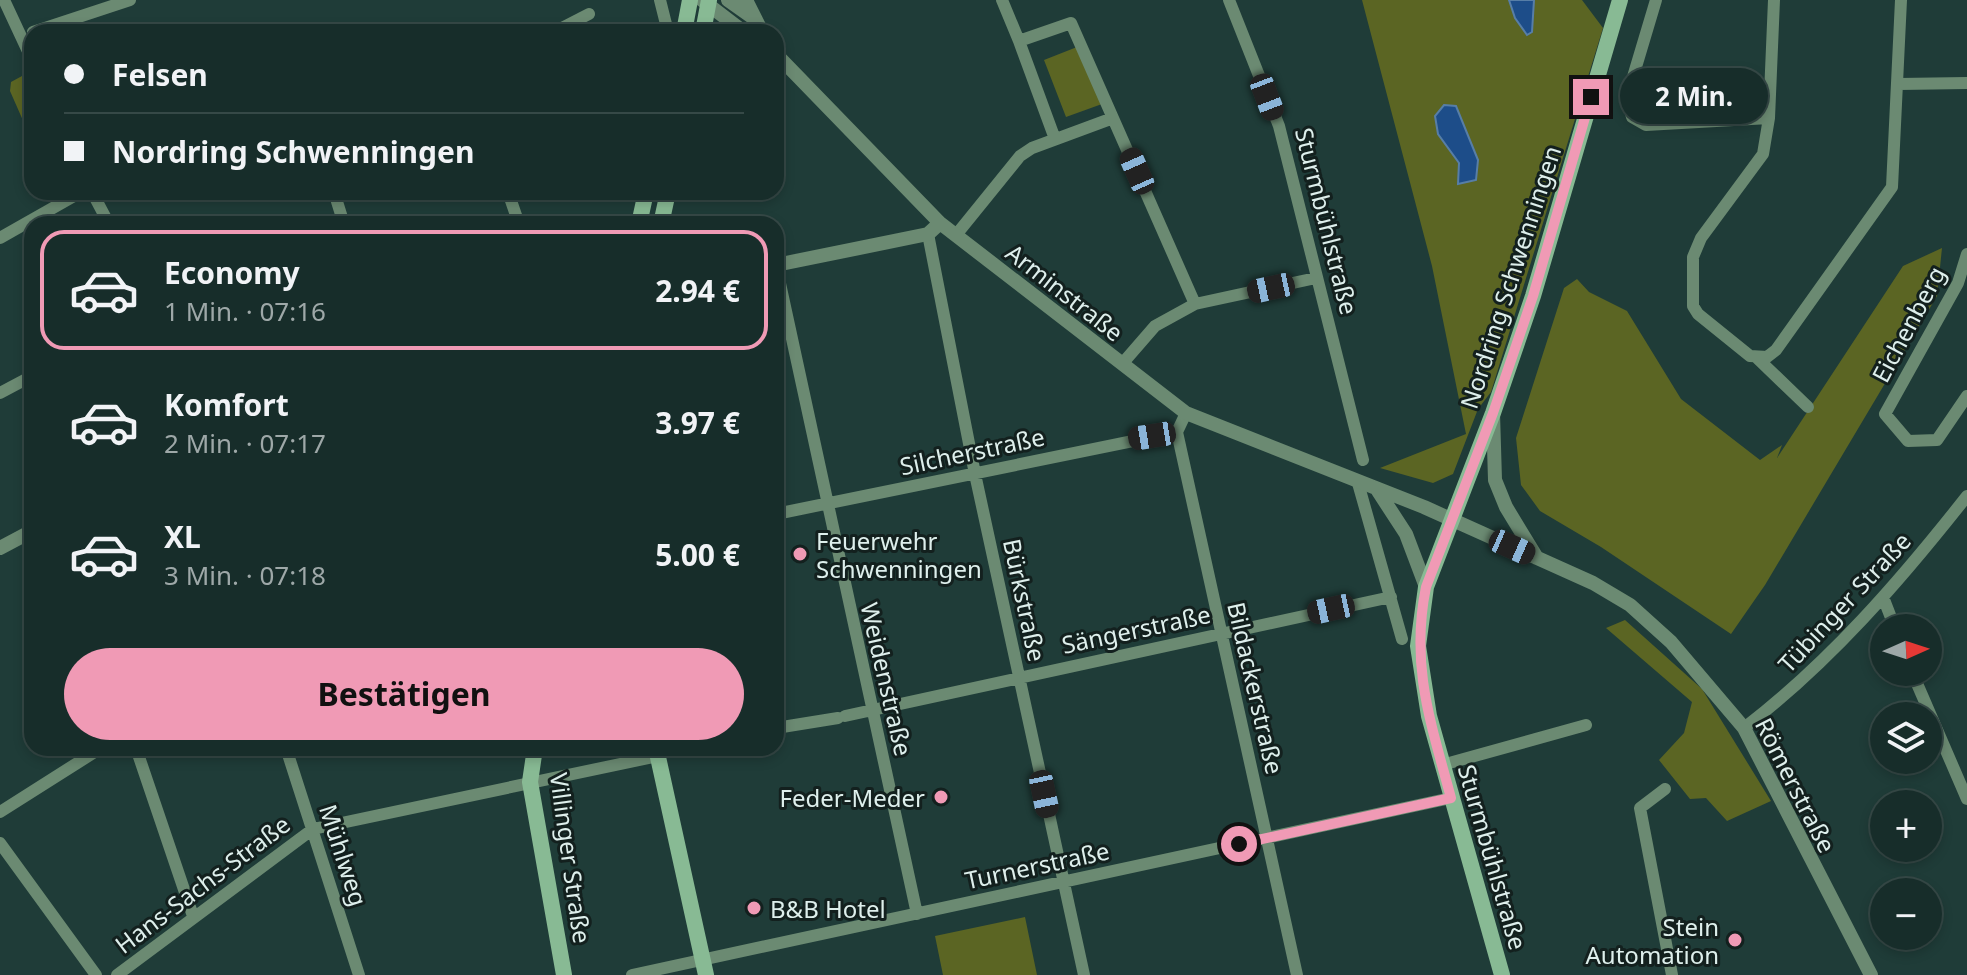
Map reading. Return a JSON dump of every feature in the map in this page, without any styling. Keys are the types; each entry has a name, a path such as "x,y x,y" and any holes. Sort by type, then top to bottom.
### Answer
{"main road":[{"path":"686,24 690,0"},
{"name":"Nordring Schwenningen","path":"1452,520 1493,413 1564,198 1620,0"},
{"path":"704,24 706,1"},
{"name":"Sturmbühlstraße","path":"1452,520 1426,587 1418,646 1429,716 1502,975"},
{"name":"Villinger Straße","path":"534,756 530,782 564,975"},
{"path":"658,756 704,967"}],"street":[{"path":"4,0 24,27"},
{"path":"59,24 130,0"},
{"path":"660,0 666,24"},
{"path":"728,0 757,24"},
{"path":"746,0 758,24"},
{"path":"1002,0 1055,139"},
{"name":"Sturmbühlstraße","path":"1229,0 1279,126 1363,460"},
{"path":"1656,0 1627,97 1632,117 1646,125 1769,118"},
{"path":"1774,0 1767,140 1758,163 1701,238 1693,257 1691,298 1698,314 1750,356 1762,357 1776,350 1886,199 1895,169 1901,0"},
{"path":"706,1 734,24"},
{"path":"570,24 589,14"},
{"path":"1019,41 1071,23 1195,304"},
{"name":"Arminstraße","path":"784,62 940,223 1186,413 1452,520"},
{"path":"1899,84 1967,83"},
{"path":"956,235 1020,156 1055,139 1113,118"},
{"path":"39,216 67,200"},
{"path":"784,263 928,234 940,223"},
{"path":"0,238 24,224"},
{"name":"Bürkstraße","path":"928,234 975,474 1084,975"},
{"name":"Eichenberg","path":"1967,254 1958,283 1885,414 1908,441 1937,440 1967,396"},
{"path":"1122,364 1155,326 1195,304 1316,278"},
{"name":"Weidenstraße","path":"784,303 917,914"},
{"path":"1762,357 1808,407"},
{"path":"0,393 24,380"},
{"path":"1177,432 1186,413"},
{"path":"1493,413 1495,480 1506,507 1537,558"},
{"name":"Silcherstraße","path":"784,512 1177,432"},
{"name":"Bildackerstraße","path":"1177,432 1297,975"},
{"path":"1358,483 1402,639"},
{"path":"1378,490 1406,534 1426,587"},
{"name":"Tübinger Straße","path":"1744,728 1784,697 1883,597 1967,496"},
{"name":"Römerstraße","path":"1452,520 1630,605 1671,642 1744,728 1871,975"},
{"path":"0,548 24,537"},
{"name":"Sängerstraße","path":"784,727 871,712 1019,676 1391,597"},
{"path":"1883,597 1890,614"},
{"path":"1917,686 1967,799"},
{"path":"1442,765 1586,725"},
{"path":"0,812 88,756"},
{"path":"139,756 193,916"},
{"name":"Mühlweg","path":"289,756 359,975"},
{"path":"313,829 640,756"},
{"path":"1665,789 1640,808 1672,975"},
{"name":"Turnerstraße","path":"632,975 704,967 917,914 1451,798"},
{"name":"Hans-Sachs-Straße","path":"117,975 313,829"},
{"path":"0,843 96,975"}],"green space":[{"path":"1362,0 1582,0 1603,28 1491,392 1478,409 1453,474 1433,483 1380,468 1466,434 1432,266"},
{"path":"1077,47 1102,104 1066,117 1044,60"},
{"path":"22,76 24,81 24,123 10,91 11,82"},
{"path":"1942,248 1937,296 1765,585 1731,634 1601,547 1540,511 1521,485 1516,438 1564,288 1577,279 1589,292 1627,311 1681,399 1760,460 1782,445 1777,458 1903,266"},
{"path":"1625,620 1702,689 1771,801 1727,821 1706,798 1690,799 1659,760 1684,733 1692,702 1606,628"},
{"path":"1025,917 1037,975 943,975 935,936"}],"water":[{"path":"1509,0 1534,0 1532,32 1527,35 1515,18"},
{"path":"1444,105 1456,106 1478,160 1476,180 1458,184 1459,163 1438,134 1435,116"}],"place":[{"name":"Feuerwehr Schwenningen","path":"800,554"},
{"name":"Feder-Meder","path":"941,797"},
{"name":"B&B Hotel","path":"754,908"},
{"name":"Stein Automation","path":"1735,940"}],"route":[{"path":"1239,844 1451,798 1425,697 1418,646 1420,617 1426,587 1493,413 1533,296 1591,97"}]}
